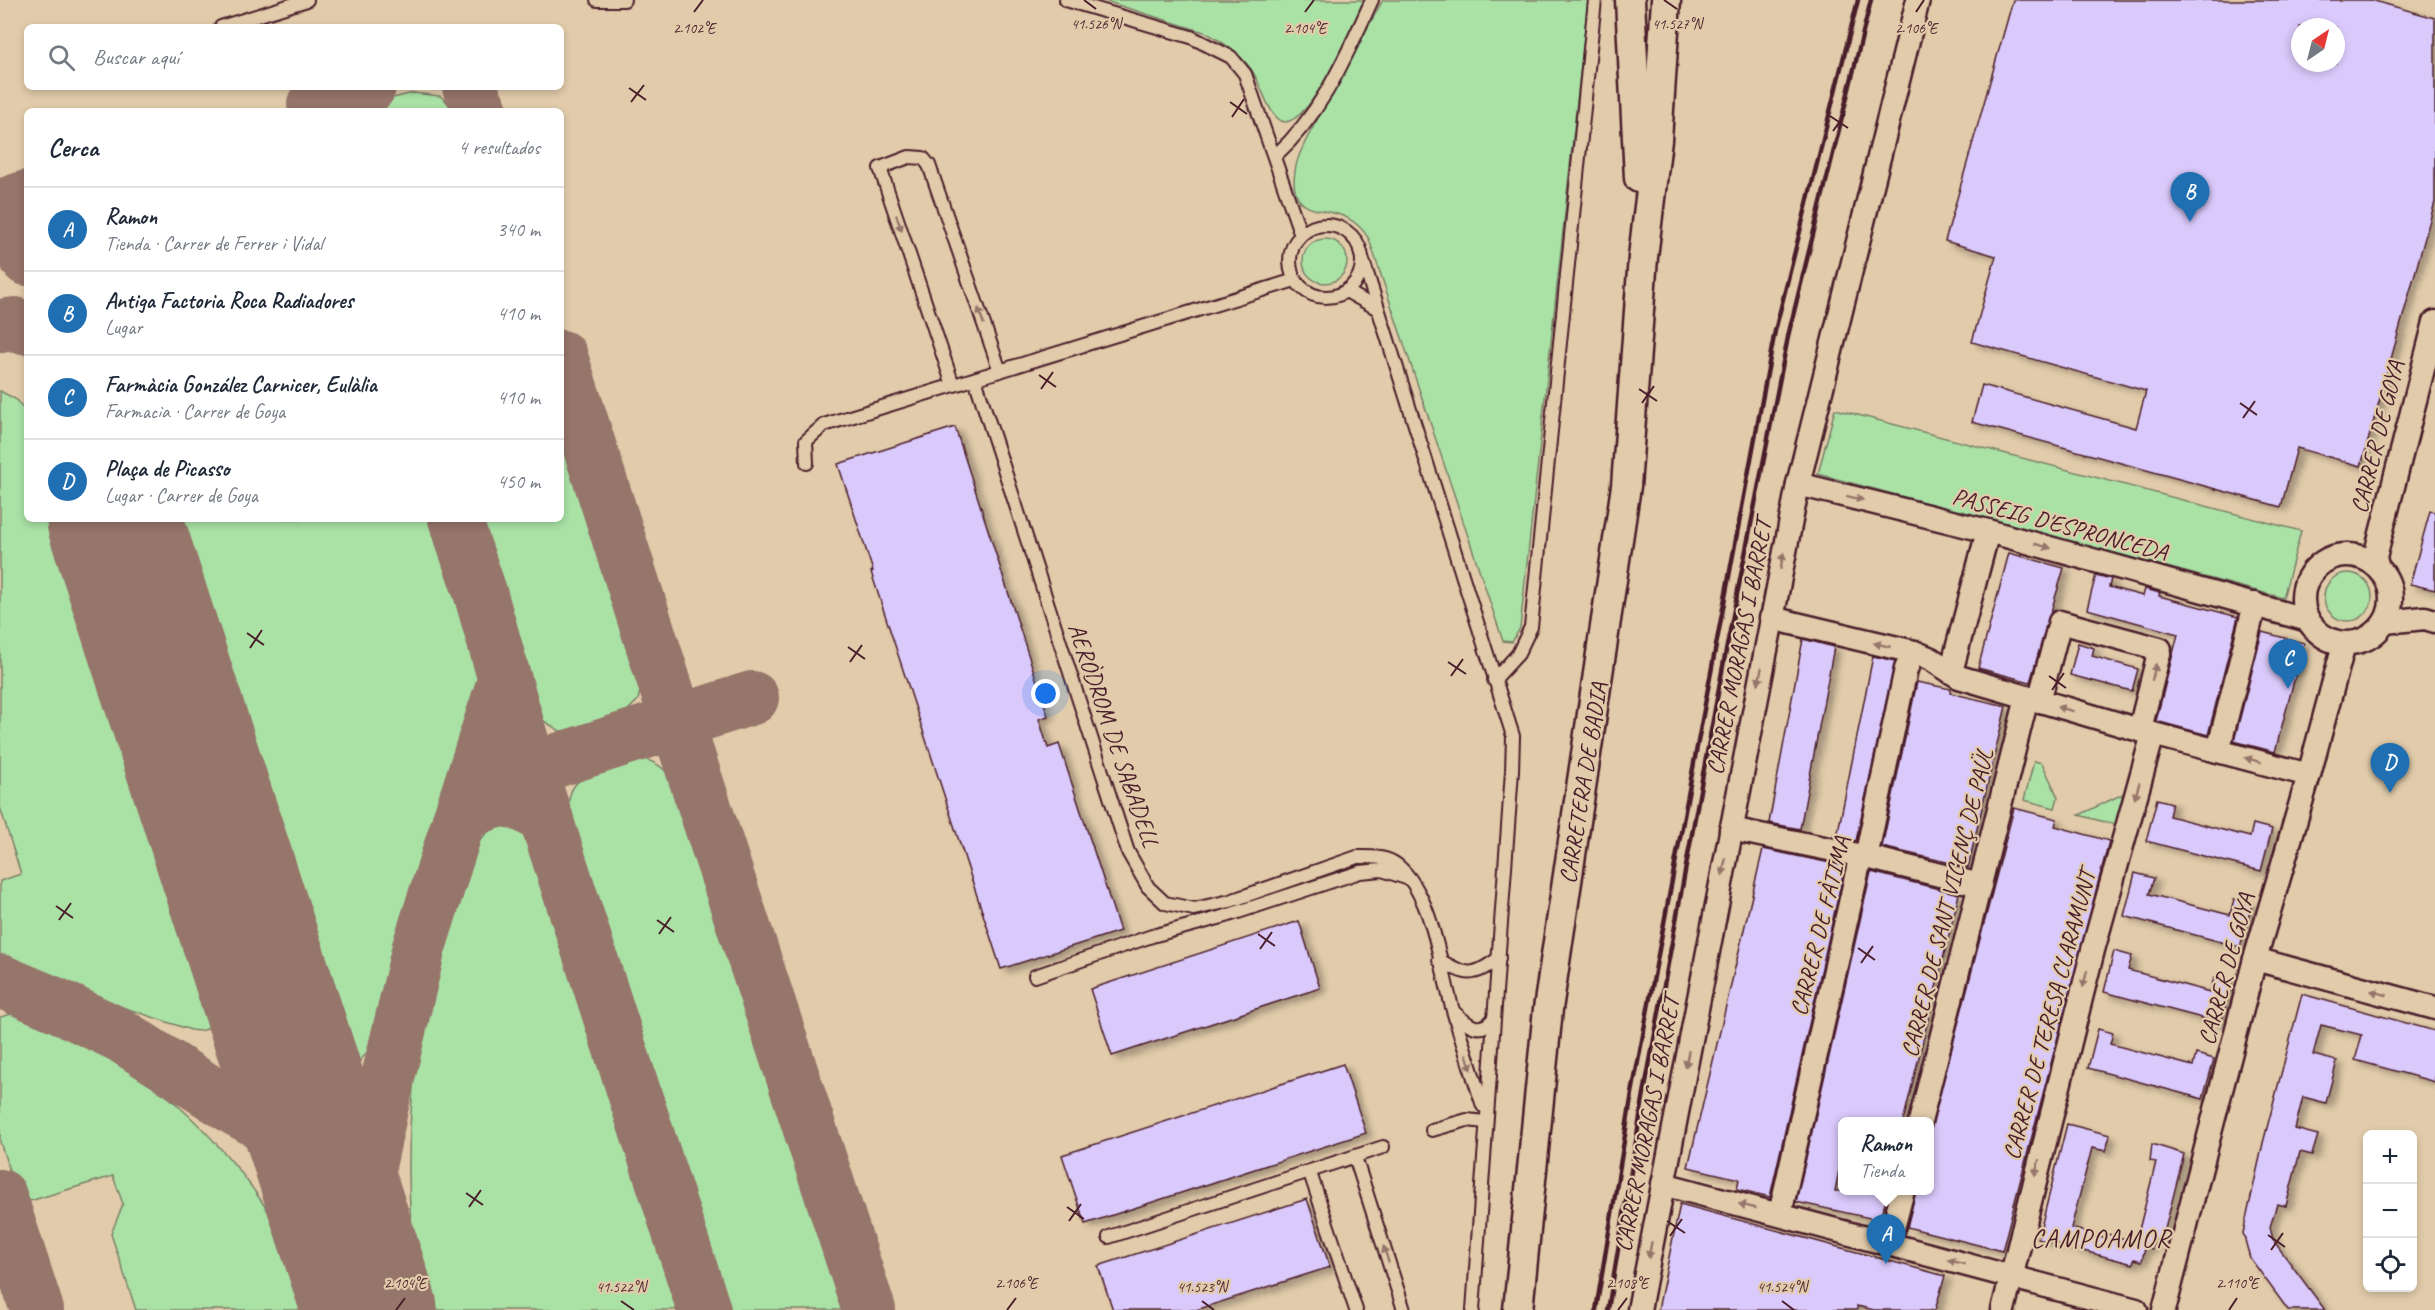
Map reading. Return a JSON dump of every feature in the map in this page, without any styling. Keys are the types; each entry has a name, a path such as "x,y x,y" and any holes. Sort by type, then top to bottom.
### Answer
{"street":[{"path":"1630,0 1643,256"},
{"path":"1643,256 1644,0"},
{"path":"1643,256 1658,140 1666,0"},
{"name":"CARRER MORAGAS I BARRET","path":"1639,1310 1798,484 1918,0"},
{"name":"CARRETERA DE BADIA","path":"1518,1310 1548,1009 1626,486 1643,256"},
{"name":"CARRER DE GOYA","path":"2385,622 2390,607 2383,573 2435,322"},
{"name":"PASSEIG D'ESPRONCEDA","path":"1798,484 1988,531 2302,618"},
{"path":"1951,672 1988,531"},
{"path":"2348,554 2364,558 2383,573 2430,619 2385,622 2372,636 2344,644 2318,633 2302,618 2304,585 2323,561 2348,554"},
{"path":"2218,751 2255,604"},
{"path":"1771,618 1914,652 1951,672 2033,700 2309,775"},
{"name":"CARRER DE SANT VICENÇ DE PAÜL","path":"1921,1117 1980,885 2033,700 2060,622 2160,649 2146,732"},
{"name":"CARRER DE GOYA","path":"2164,1310 2255,959 2309,775 2344,644"},
{"name":"CARRER DE FÀTIMA","path":"1780,1215 1863,856 1868,848 1906,669 1914,652"},
{"name":"CARRER DE TERESA CLARAMUNT","path":"2003,1310 2146,732"},
{"path":"1731,829 1863,856 1980,885"},
{"path":"2255,959 2435,1008"},
{"path":"1663,1184 2136,1310"},
{"path":"1889,1244 1902,1195"}],"lane":[{"path":"231,24 307,0"},
{"path":"597,0 624,0"},
{"path":"1066,0 1191,36 1231,57 1245,74 1302,235"},
{"path":"1275,156 1299,134 1331,87 1372,0"},
{"path":"1494,680 1518,654 1531,627 1595,0"},
{"path":"953,385 880,168 909,157 922,158 929,165 1000,371"},
{"path":"1360,251 1360,274 1346,291 1324,297 1312,295 1295,280 1290,268 1290,256 1302,235 1312,228 1336,227 1347,232 1360,251 1513,736 1473,1310"},
{"path":"807,463 806,441 824,425 1295,280"},
{"path":"1346,291 1378,309"},
{"name":"AERÒDROM DE SABADELL","path":"975,379 1128,852 1148,887 1165,903 1194,909 1230,901 1357,857 1376,857 1395,863 1410,879"},
{"path":"1035,976 1152,936 1226,916 1360,872 1383,870 1410,879 1422,899 1485,1118"},
{"path":"1440,960 1462,973 1471,974 1499,958"},
{"path":"1453,1012 1468,1026 1481,1029 1487,1027 1494,1018"},
{"path":"1432,1130 1467,1120 1485,1118"},
{"path":"1109,1237 1310,1173 1383,1147"},
{"path":"1355,1157 1404,1310"},
{"path":"1310,1173 1356,1310"}],"path":[{"path":"2302,618 2293,597 2297,578 2314,557 2325,551 2351,548 2383,573"}],"green space":[{"path":"1102,0 1364,0 1342,49 1319,90 1308,106 1296,117 1285,122 1274,115 1255,75 1246,63 1236,53 1207,33"},
{"path":"1383,0 1588,0 1520,628 1512,642 1503,641 1369,239 1350,219 1304,204 1298,198 1294,187 1296,166 1305,143"},
{"path":"413,93 440,96 454,108 372,108 385,100"},
{"path":"1325,239 1340,246 1347,261 1340,276 1325,283 1310,276 1303,261 1310,246"},
{"path":"0,391 17,400 24,410 24,522 62,522 217,1000 218,1013 210,1027 198,1031 191,1030 0,966 0,881 21,874 0,807"},
{"path":"1835,409 2301,531 2283,598 1818,474"},
{"path":"564,420 633,638 641,687 638,700 622,716 584,729 560,731 542,720 515,669 468,522 564,522"},
{"path":"162,522 433,522 480,668 480,695 368,1051 360,1061 350,1059 341,1055 330,1040"},
{"path":"2348,573 2365,580 2372,597 2365,614 2348,621 2331,614 2324,597 2331,580"},
{"path":"637,758 650,761 671,776 690,812 852,1310 723,1310 573,842 570,825 568,807 570,795 580,780 598,769"},
{"path":"2034,761 2042,763 2058,797 2055,808 2024,800"},
{"path":"2125,793 2116,825 2079,815"},
{"path":"504,824 513,827 527,839 549,883 688,1310 422,1310 414,1257 409,1152 418,1047 441,943 464,873 479,841 486,833"},
{"path":"12,1014 38,1017 66,1027 96,1043 126,1062 203,1130 243,1175 275,1222 286,1243 312,1310 136,1310 111,1234 123,1204 113,1176 20,1204 0,1142 0,1017"}],"building":[{"path":"2013,0 2371,0 2435,18 2435,202 2361,466 2297,448 2281,507 1972,422 1982,385 2136,428 2146,391 1972,342 1996,256 1945,241"},
{"path":"955,427 1048,716 1039,719 1048,748 1059,744 1120,931 1001,969 838,464"},
{"path":"2430,511 2435,512 2435,590 2410,584"},
{"path":"2009,553 2064,568 2030,682 1978,668"},
{"path":"2096,575 2111,579 2109,587 2143,596 2145,589 2160,593 2159,596 2238,617 2208,735 2156,721 2178,634 2087,609"},
{"path":"2262,632 2304,643 2275,752 2234,741"},
{"path":"1803,639 1834,647 1800,829 1769,823"},
{"path":"2078,643 2094,648 2092,656 2138,669 2132,691 2070,675"},
{"path":"1873,656 1895,661 1856,841 1837,837"},
{"path":"1917,682 1951,689 1950,693 2006,706 1968,867 1882,847"},
{"path":"2157,799 2172,803 2169,816 2250,837 2253,824 2272,829 2261,871 2146,841"},
{"path":"2014,808 2057,819 2055,826 2109,841 2002,1251 1907,1227 1915,1195 1934,1195 1934,1117"},
{"path":"1763,849 1845,866 1770,1197 1737,1189 1739,1179 1688,1167"},
{"path":"1871,872 1959,894 1904,1117 1838,1117 1838,1176 1835,1191 1838,1191 1838,1195 1888,1195 1879,1220 1796,1202"},
{"path":"2135,873 2154,878 2149,894 2230,915 2234,899 2252,904 2240,947 2124,916"},
{"path":"1299,921 1320,988 1112,1056 1090,989"},
{"path":"2114,951 2132,956 2128,970 2210,992 2214,978 2232,982 2221,1023 2104,992"},
{"path":"2302,994 2435,1031 2435,1082 2355,1060 2362,1035 2321,1025 2313,1055 2337,1061 2326,1103 2303,1097 2295,1129 2318,1135 2312,1155 2300,1152 2286,1206 2277,1204 2270,1227 2273,1240 2325,1310 2288,1310 2250,1258 2243,1233 2263,1143"},
{"path":"2098,1029 2113,1033 2110,1044 2193,1066 2196,1054 2214,1059 2203,1099 2088,1068"},
{"path":"1343,1064 1366,1133 1085,1224 1062,1155"},
{"path":"2067,1124 2110,1135 2106,1151 2092,1148 2071,1228 2106,1238 2107,1234 2136,1242 2156,1162 2150,1161 2152,1144 2184,1154 2162,1241 2155,1239 2152,1249 2145,1247 2142,1261 2134,1259 2133,1264 2038,1239"},
{"path":"1307,1199 1330,1267 1196,1310 1113,1310 1098,1266"},
{"path":"1680,1204 1945,1276 1935,1310 1874,1310 1857,1306 1857,1310 1658,1310"}],"taxiway":[{"path":"314,104 359,90"},
{"path":"470,90 480,108"},
{"path":"24,198 7,204 24,251"},
{"path":"0,326 15,324 24,327"},
{"path":"564,366 677,722 869,1310"},
{"path":"456,522 480,592 530,769 704,1310"},
{"path":"504,681 460,817 496,784 530,769 752,698"},
{"path":"351,1250 419,947 460,817 485,805 504,801 524,806 547,820"},
{"path":"0,981 120,1035 236,1109 276,1131 315,1144"},
{"path":"0,1196 37,1310"}],"runway":[{"path":"115,522 370,1310"}],"railway":[{"path":"1596,1310 1631,1099 1775,331 1858,0"},
{"path":"1608,1310 1643,1099 1723,666 1789,332 1871,0"}],"place":[{"name":"Antiga Factoria Roca Radiadores","path":"2190,222"},
{"name":"Farmàcia González Carnicer, Eulàlia","path":"2288,689"},
{"name":"Plaça de Picasso","path":"2390,793"},
{"name":"Ramon","path":"1886,1264"}],"district":[{"name":"CAMPOAMOR","path":"2101,1238"}]}
